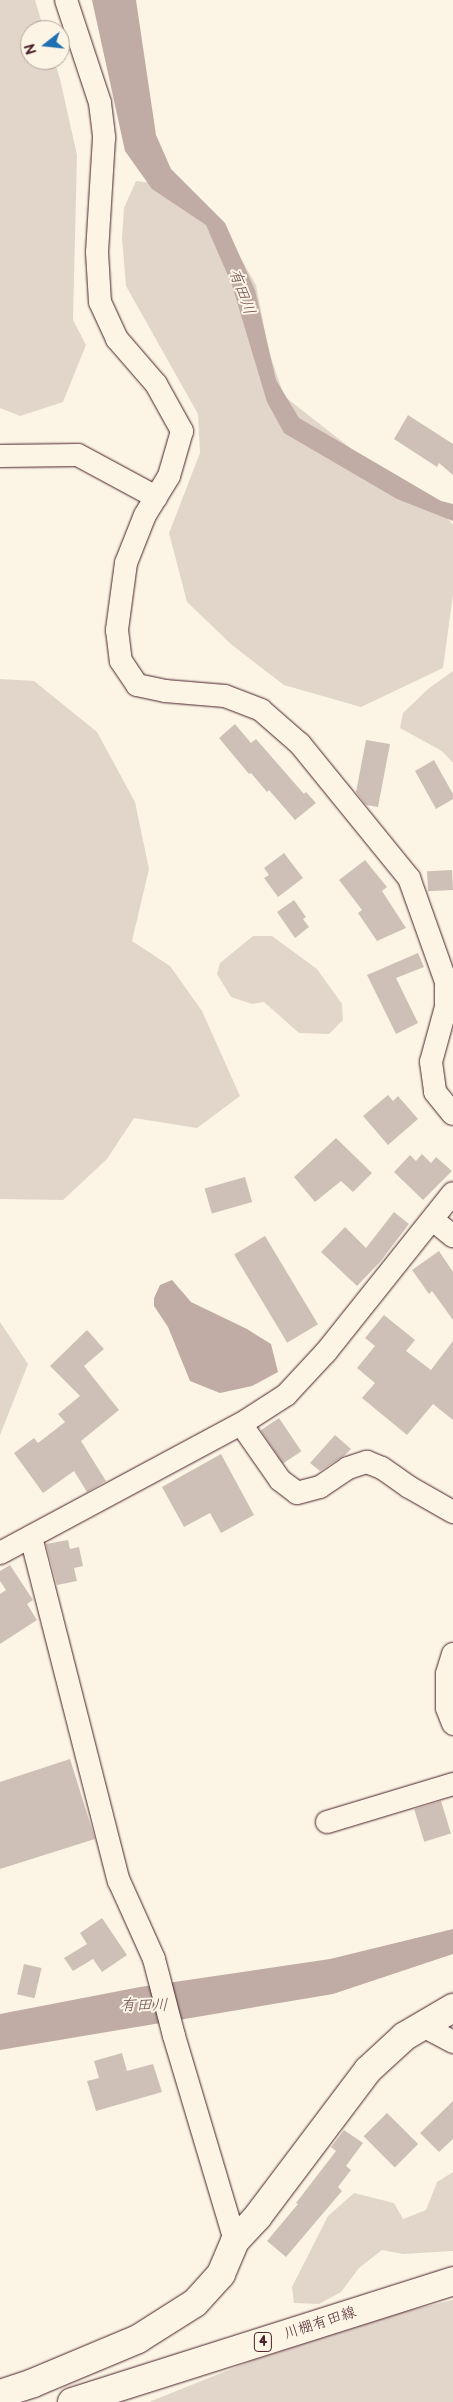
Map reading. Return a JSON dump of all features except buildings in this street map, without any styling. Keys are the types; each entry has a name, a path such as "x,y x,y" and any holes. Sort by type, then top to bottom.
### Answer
{"street":[{"path":"66,0 100,103 104,138 97,252 100,302 117,339 156,384 182,431 169,476 145,515 126,564 117,630 121,661 137,685 165,691 225,696 261,710 300,744 409,878 446,982 446,1007 431,1062 435,1092 453,1114"},
{"path":"0,456 78,455 156,497"},
{"path":"0,1553 241,1424 286,1395 305,1378 453,1193"},
{"path":"433,1220 453,1236"},
{"path":"241,1424 280,1480 297,1493 320,1487 348,1468 367,1462 382,1468 409,1487 453,1512"},
{"path":"31,1537 119,1881 154,1959 174,2036 235,2241"},
{"path":"453,1654 447,1674 447,1708 453,1724"},
{"path":"326,1822 453,1784"},
{"path":"0,2394 33,2383 138,2339 195,2303 221,2274 235,2241 258,2216 368,2070 406,2036 453,2008"},
{"path":"423,2026 453,2042"},
{"name":"川棚有田線","path":"72,2402 453,2281"}],"shaded area":[{"path":"0,0 35,0 41,20 20,20 20,70 57,70 60,79 77,155 73,320 86,345 63,402 20,416 0,408"},
{"path":"136,181 165,184 239,255 256,285 269,352 284,396 386,476 431,496 453,525 453,594 443,668 361,707 284,685 232,645 187,602 169,533 200,453 198,414 126,286 122,238 124,208"},
{"path":"453,671 453,763 442,751 400,728 403,713 428,689"},
{"path":"0,679 34,681 97,732 135,802 149,869 132,941 170,966 202,1011 240,1096 197,1128 134,1118 107,1159 63,1200 0,1199"},
{"path":"253,936 272,936 317,969 342,1004 343,1020 329,1034 299,1033 264,1002 252,1004 231,997 217,974 220,963"},
{"path":"0,1322 28,1364 0,1435"},
{"path":"453,2172 453,2251 403,2254 382,2250 359,2268 341,2292 319,2304 294,2303 292,2287 328,2216 354,2193 394,2203 403,2219 426,2210 437,2182"},
{"path":"453,2300 453,2402 149,2402 256,2359 407,2311"}],"water":[{"name":"有田川","path":"92,0 136,0 156,135 171,169 225,223 255,290 276,380 299,418 441,501 453,504 453,521 397,499 284,433 267,402 232,285 206,225 152,189 125,151"},
{"path":"172,1280 191,1302 247,1329 271,1344 278,1372 252,1386 220,1393 190,1381 168,1327 154,1306 154,1298 160,1285"},
{"name":"有田川","path":"453,1929 453,1954 333,1994 0,2050 0,2014 140,1987 330,1959"}]}
